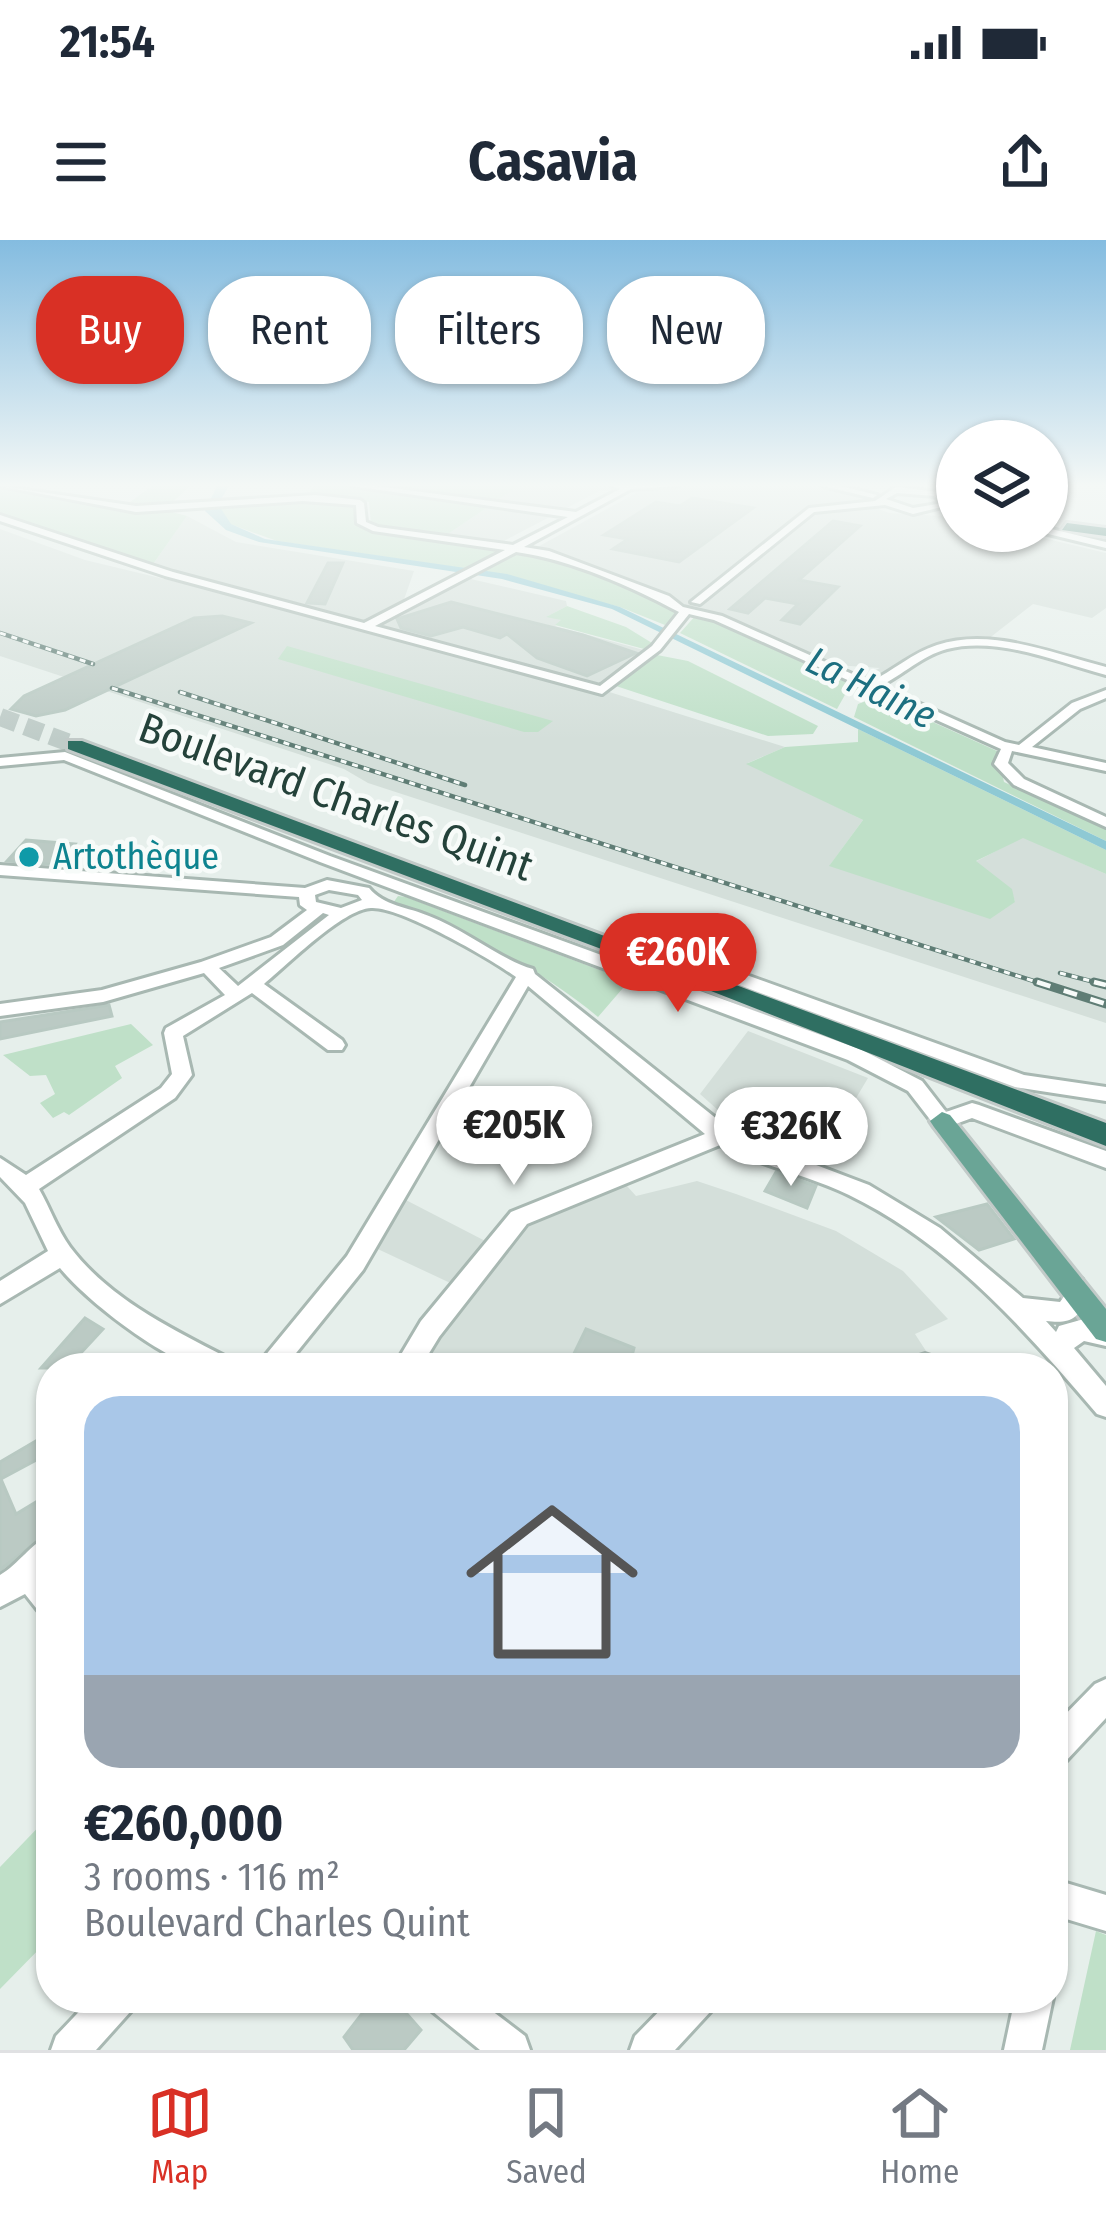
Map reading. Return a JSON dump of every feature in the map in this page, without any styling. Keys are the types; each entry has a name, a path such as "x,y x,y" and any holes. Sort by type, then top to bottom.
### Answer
{"highway":[{"name":"Boulevard Charles Quint","path":"72,752 319,835 669,964 1106,1135"},
{"path":"249,831 319,835"},
{"path":"669,964 718,976 1017,1091 1106,1116"}],"main road":[{"path":"942,1121 1106,1332"}],"street":[{"path":"158,570 602,689 661,644 686,608 734,570"},
{"path":"364,627 474,570"},
{"path":"585,570 871,685 1013,752 1106,770"},
{"path":"871,685 900,674 922,655 974,641 1106,671"},
{"path":"1106,694 1076,706 1001,764 1019,782 1106,823"},
{"path":"0,763 72,752"},
{"name":"Boulevard Charles Quint","path":"72,752 249,831 855,1055 915,1086 942,1121"},
{"path":"0,1010 103,996 277,941 345,863"},
{"path":"0,870 313,901 342,913"},
{"path":"327,885 347,885 466,938 527,974 721,1136 858,1189 913,1220 1022,1308 1061,1353"},
{"path":"29,1184 168,1093 182,1075 173,1033 245,990 342,913 403,885"},
{"path":"277,941 302,947"},
{"path":"701,965 1022,1082 1106,1094"},
{"path":"207,966 335,1045"},
{"path":"280,1353 355,1263 527,974"},
{"path":"942,1121 972,1110 1106,1160"},
{"path":"415,1353 519,1218 721,1136"},
{"path":"0,1166 29,1184 62,1254 140,1324 195,1353"},
{"path":"0,1294 62,1254"},
{"path":"1022,1308 1044,1315 1066,1313 1075,1304 1074,1286"},
{"path":"1063,1353 1068,1334 1106,1332"},
{"path":"1068,1361 1106,1405"},
{"path":"0,1592 36,1566"},
{"path":"28,1575 36,1584"},
{"path":"1068,1734 1106,1695"},
{"path":"1068,1902 1106,1913"},
{"path":"70,2050 104,2013"},
{"path":"464,2013 511,2050"},
{"path":"649,2050 684,2013"},
{"path":"1023,2050 1031,2013"}],"shaded area":[{"path":"0,570 129,570 298,611 163,570 411,570 402,605 462,577 566,601 567,606 548,616 562,620 555,626 651,652 603,690 785,747 748,763 863,820 830,865 1015,902 1011,889 975,862 1023,837 1106,874 1106,1023 368,783 344,769 0,656"},
{"path":"591,570 1106,570 1106,608 1092,618 1033,604 983,643 922,655 900,674 867,687 853,681 880,668 820,664 667,597"},
{"path":"748,1031 868,1078 818,1162 748,1137 700,1094"},
{"path":"618,1176 636,1196 697,1181 836,1231 903,1271 948,1319 915,1334 927,1353 416,1353 461,1288 367,1244 400,1197 495,1246 519,1218"}],"green space":[{"path":"477,570 582,570 662,599 676,614 665,625 620,607"},
{"path":"567,606 626,627 652,643 644,649 555,625 561,620 546,617"},
{"path":"696,615 863,688 846,693 837,709 680,633"},
{"path":"287,646 553,721 538,732 524,732 278,659"},
{"path":"657,655 688,661 818,726 813,734 768,736 616,686"},
{"path":"877,697 997,751 1004,782 1106,829 1106,841 854,717 858,704"},
{"path":"858,729 1106,850 1106,874 1023,838 976,861 1012,889 1015,902 990,919 829,866 863,820 746,764 785,747 858,742"},
{"path":"398,896 629,981 598,1017 500,952 393,903"},
{"path":"131,1024 153,1045 115,1066 122,1078 69,1115 64,1112 53,1118 40,1103 55,1094 46,1075 30,1076 3,1055"},
{"path":"36,1830 36,1952 0,1989 0,1867"},
{"path":"1096,1931 1106,1935 1106,2050 1070,2050"}],"water":[{"name":"La Haine","path":"446,570 507,574 620,607 1106,841 1106,850 612,609 502,579"}],"building":[{"path":"324,570 340,570 325,604 307,603"},
{"path":"775,570 810,570 799,580 838,587 800,624 782,620 798,604 765,598 748,613 730,609"},
{"path":"451,602 636,653 587,676 537,658 507,634 500,638 463,627 431,636 401,628 397,619"},
{"path":"222,616 251,623 65,710 36,716 11,709 24,696 194,618"},
{"path":"26,840 75,844 59,865 7,861"},
{"path":"109,1005 112,1016 0,1039 0,1022"},
{"path":"776,1172 816,1186 807,1208 765,1191"},
{"path":"987,1204 1014,1239 979,1250 936,1217"},
{"path":"85,1318 103,1329 81,1353 54,1353"},
{"path":"586,1329 634,1348 633,1353 574,1353"},
{"path":"36,1441 36,1460 1,1479 16,1514 36,1502 36,1542 0,1570 0,1462"},
{"path":"362,2013 406,2013 421,2030 404,2050 353,2050 344,2037"}],"tunnel":[{"path":"0,717 75,745"}],"railway":[{"path":"0,633 93,664"},
{"path":"112,688 1046,985"},
{"path":"180,692 465,785"},
{"path":"1060,973 1106,985 1094,982"},
{"path":"1037,982 1106,1004"}],"place":[{"name":"Artothèque","path":"29,857"}]}
